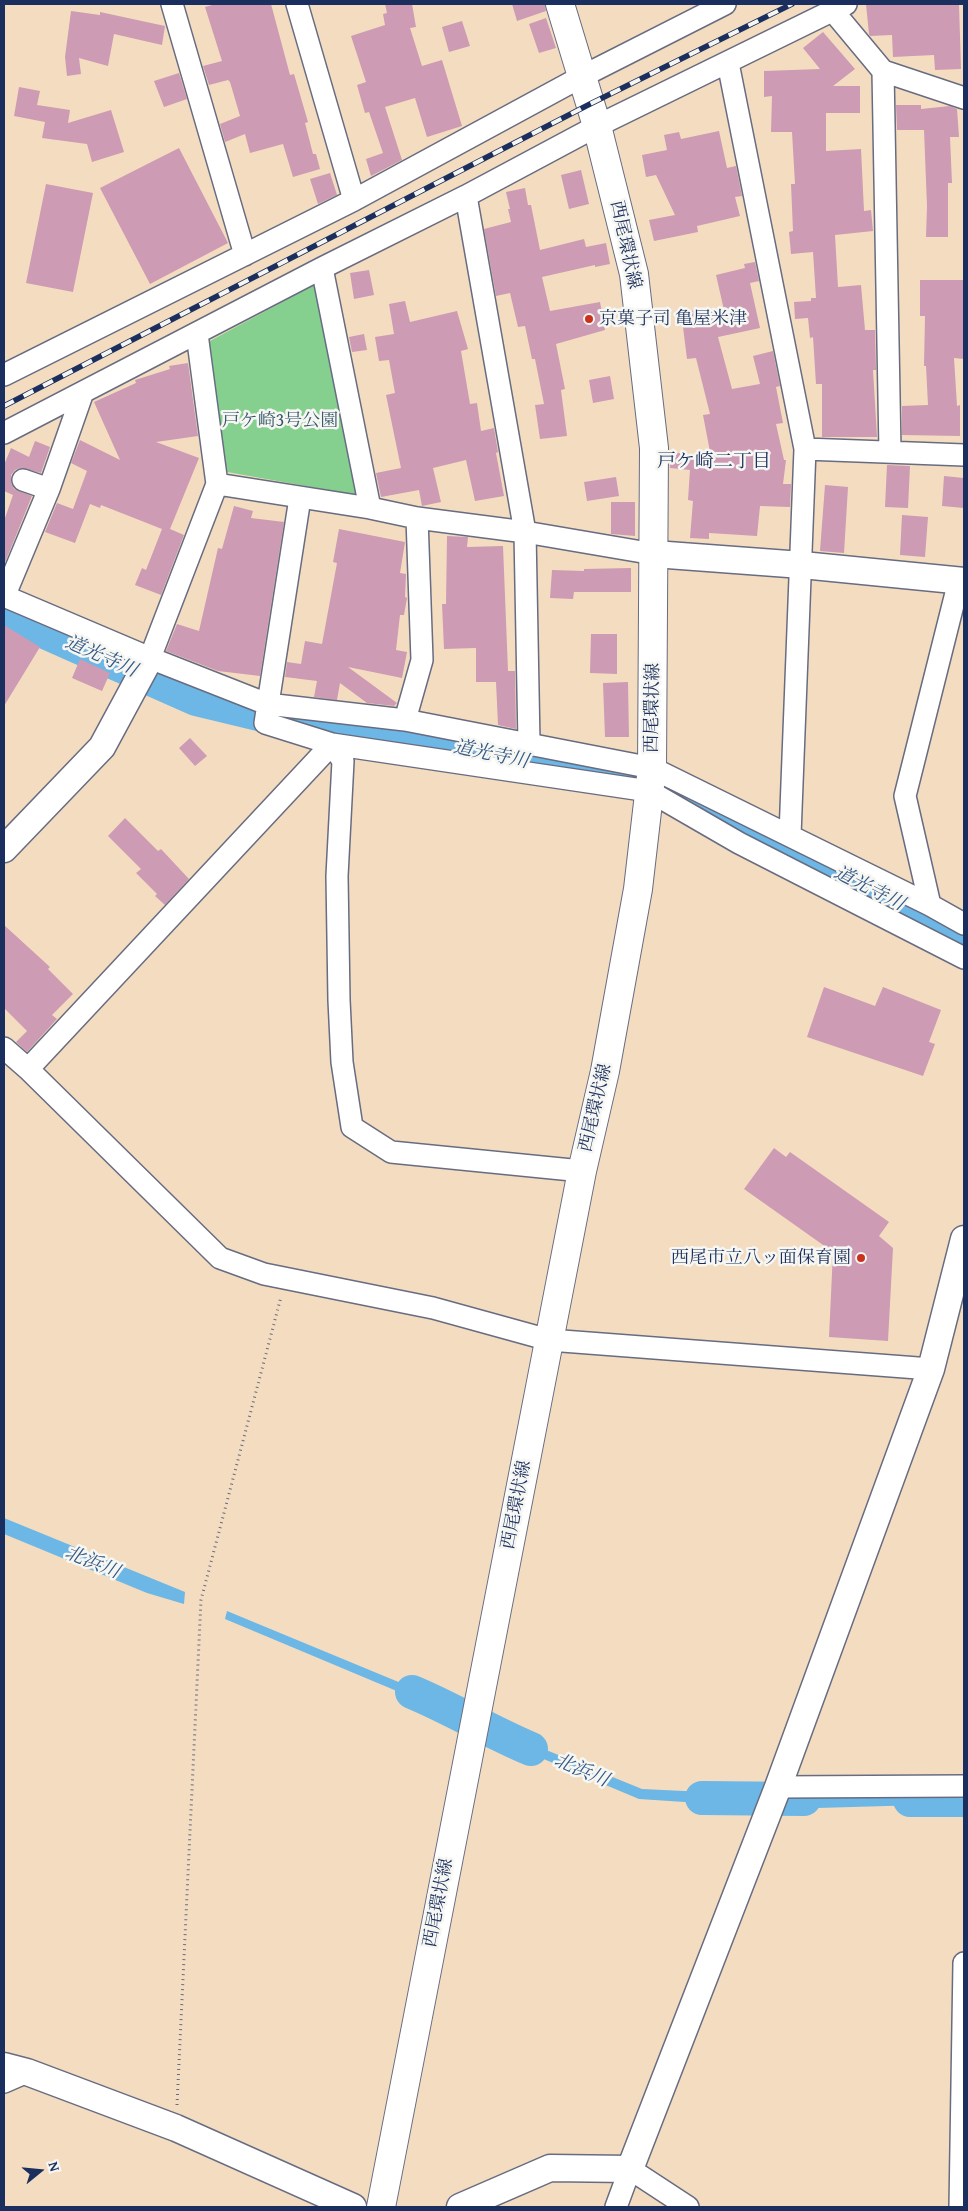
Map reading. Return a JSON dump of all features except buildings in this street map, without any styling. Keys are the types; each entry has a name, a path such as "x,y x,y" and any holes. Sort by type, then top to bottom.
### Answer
{"main road":[{"name":"西尾環状線","path":"380,2207 548,1340 582,1171 605,1071 638,889 651,779 654,448 634,274 597,126 560,4"}],"street":[{"path":"174,4 246,255"},
{"path":"296,4 354,200"},
{"path":"4,376 354,200 581,77 725,4"},
{"path":"4,433 322,268 466,196 597,126 839,7 883,71 890,451"},
{"path":"728,63 805,449 802,565 790,835"},
{"path":"883,71 964,98"},
{"path":"466,196 525,532 528,743"},
{"path":"322,268 370,508"},
{"path":"4,849 102,747 149,659 217,484 197,334"},
{"path":"83,392 49,489 4,596 267,711 332,744 651,779 739,843 964,958"},
{"path":"805,449 964,455"},
{"path":"23,480 49,489"},
{"path":"217,484 370,508 417,518 525,532 654,554 802,565 962,581 905,796 930,905"},
{"path":"267,711 300,498"},
{"path":"405,720 422,660 417,518"},
{"path":"267,711 405,720 528,743 651,779 790,835 964,924"},
{"path":"28,1069 332,744"},
{"path":"332,744 343,762 337,876 339,990 342,1062 352,1127 391,1152 582,1171"},
{"path":"4,1048 28,1069 220,1258 264,1274 433,1308 548,1340 931,1369"},
{"path":"616,2207 775,1795 931,1369 964,1239"},
{"path":"775,1795 964,1786"},
{"path":"960,2207 964,1963"},
{"path":"4,2082 15,2069 176,2128 353,2207"},
{"path":"460,2207 550,2168 630,2169 688,2207"}],"path":[{"path":"176,2128 201,1600 286,1279"}],"green space":[{"name":"戸ケ崎3号公園","path":"316,284 356,495 227,472 208,342"}],"water":[{"name":"北浜川","path":"4,1518 185,1592 184,1604 147,1593 4,1534"},
{"path":"227,1611 442,1700 456,1701 452,1721 442,1710 225,1619"},
{"name":"北浜川","path":"490,1716 502,1732 642,1789 748,1794 746,1806 639,1799 503,1742 486,1741"},
{"path":"788,1792 955,1795 956,1804 783,1809"}],"waterway":[{"name":"道光寺川","path":"4,614 196,699 333,732 422,741 661,787 682,794 964,937"},
{"name":"北浜川","path":"412,1692 531,1749"},
{"name":"北浜川","path":"702,1798 804,1799"},
{"name":"北浜川","path":"910,1800 964,1800"}],"railway":[{"path":"4,406 590,104 792,4"}],"place":[{"name":"京菓子司 亀屋米津","path":"589,319"},
{"name":"西尾市立八ッ面保育園","path":"861,1258"}],"district":[{"name":"戸ケ崎二丁目","path":"714,462"}]}
